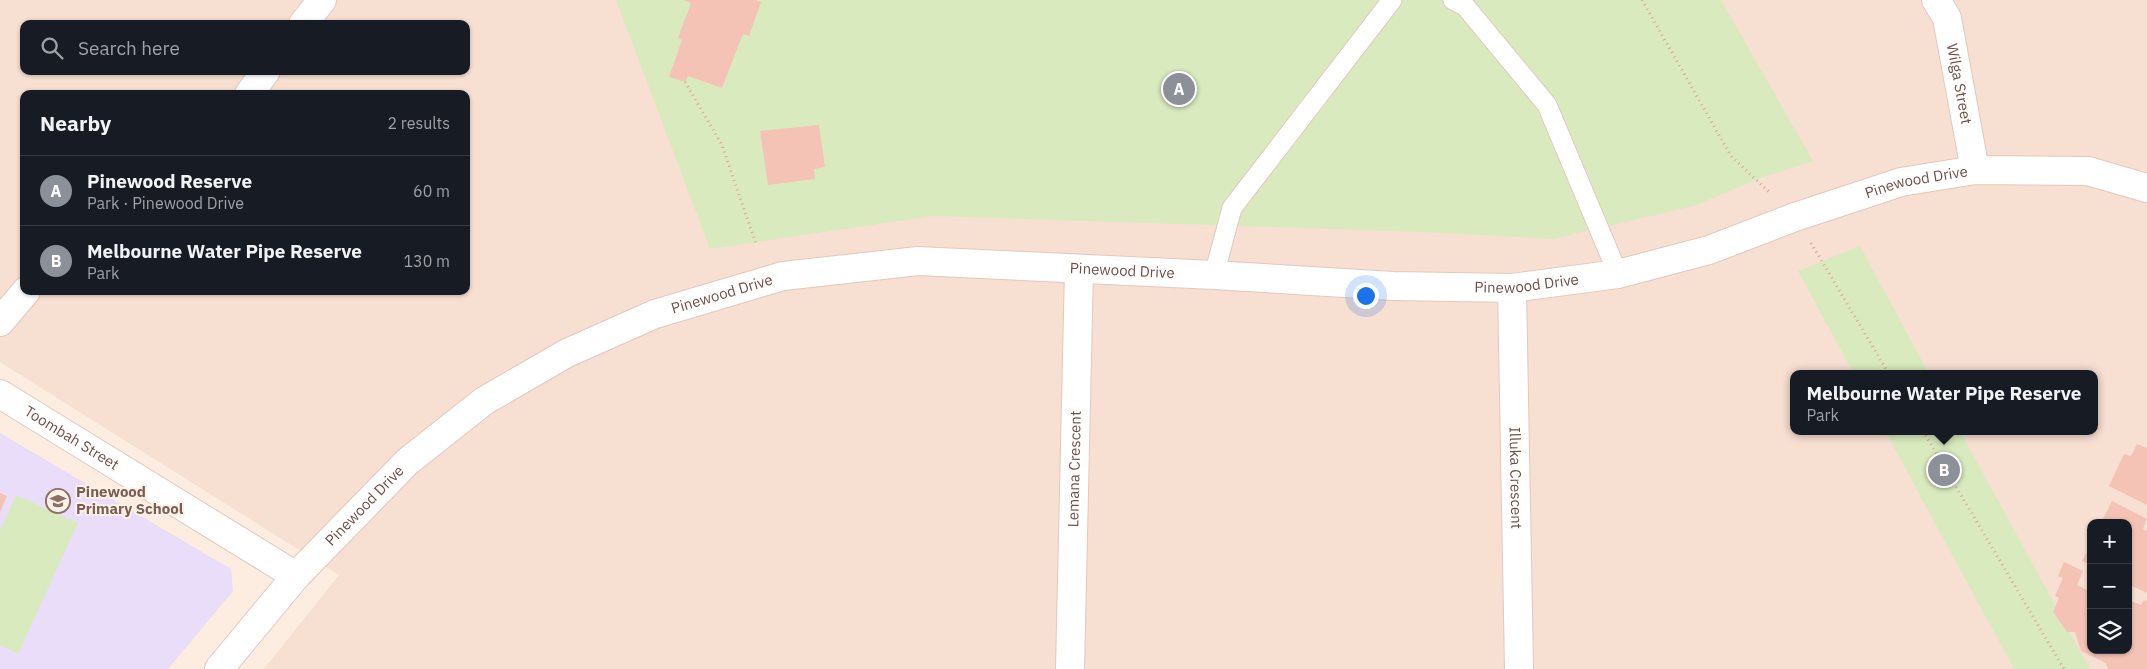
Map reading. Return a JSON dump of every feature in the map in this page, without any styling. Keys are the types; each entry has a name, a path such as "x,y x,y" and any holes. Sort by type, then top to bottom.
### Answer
{"street":[{"path":"306,20 322,0"},
{"name":"Wilga Street","path":"1936,0 1947,18 1975,170"},
{"path":"251,90 263,75"},
{"name":"Pinewood Drive","path":"220,669 296,576 407,462 484,401 567,353 655,314 783,276 909,262 1214,275 1393,286 1512,288 1618,274 1709,250 1795,217 1901,182 1975,170 2088,171 2147,188"},
{"name":"Lemana Crescent","path":"1070,669 1079,269"},
{"name":"Illuka Crescent","path":"1512,288 1519,669"},
{"path":"0,322 23,295"},
{"name":"Toombah Street","path":"0,394 296,576"}],"lane":[{"path":"1214,275 1232,208 1392,0"},
{"path":"1453,0 1465,6 1547,105 1618,274"}],"path":[{"path":"1642,0 1730,156 1795,217 1887,370"},
{"path":"685,82 722,145 756,244"},
{"path":"1925,435 2064,669"}],"shaded area":[{"path":"0,0 2147,0 2147,669 264,669 339,575 0,362"},
{"name":"Pinewood Primary School","path":"0,433 231,569 233,591 168,669 0,669"}],"green space":[{"path":"616,0 1721,0 1813,161 1761,178 1694,206 1553,239 1422,232 933,216 710,249"},
{"path":"1860,246 1927,370 1852,370 1798,271"},
{"path":"1887,435 1962,435 2090,669 2014,669"},
{"path":"16,495 78,523 18,654 0,645 0,531"}],"building":[{"path":"683,0 755,0 761,2 749,36 743,34 722,88 688,76 685,82 669,77 682,40 678,38 691,3"},
{"path":"819,125 825,167 814,169 815,179 768,185 760,131"},
{"path":"2137,444 2147,448 2147,505 2109,486 2124,454 2131,456"},
{"path":"0,493 7,496 0,512"},
{"path":"2112,501 2147,519 2143,529 2147,531 2147,593 2132,586 2132,519 2103,519"},
{"path":"2087,552 2087,563 2082,561"},
{"path":"2064,562 2083,571 2077,585 2087,590 2087,654 2081,651 2075,632 2067,632 2053,612 2059,598 2055,596 2063,578 2058,576"},
{"path":"2144,600 2147,601 2147,669 2108,669 2106,663 2087,654 2132,654 2132,601 2141,605"}],"place":[{"name":"Pinewood Reserve","path":"1179,89"},
{"name":"Melbourne Water Pipe Reserve","path":"1944,470"},
{"name":"Pinewood Primary School","path":"58,501"}]}
